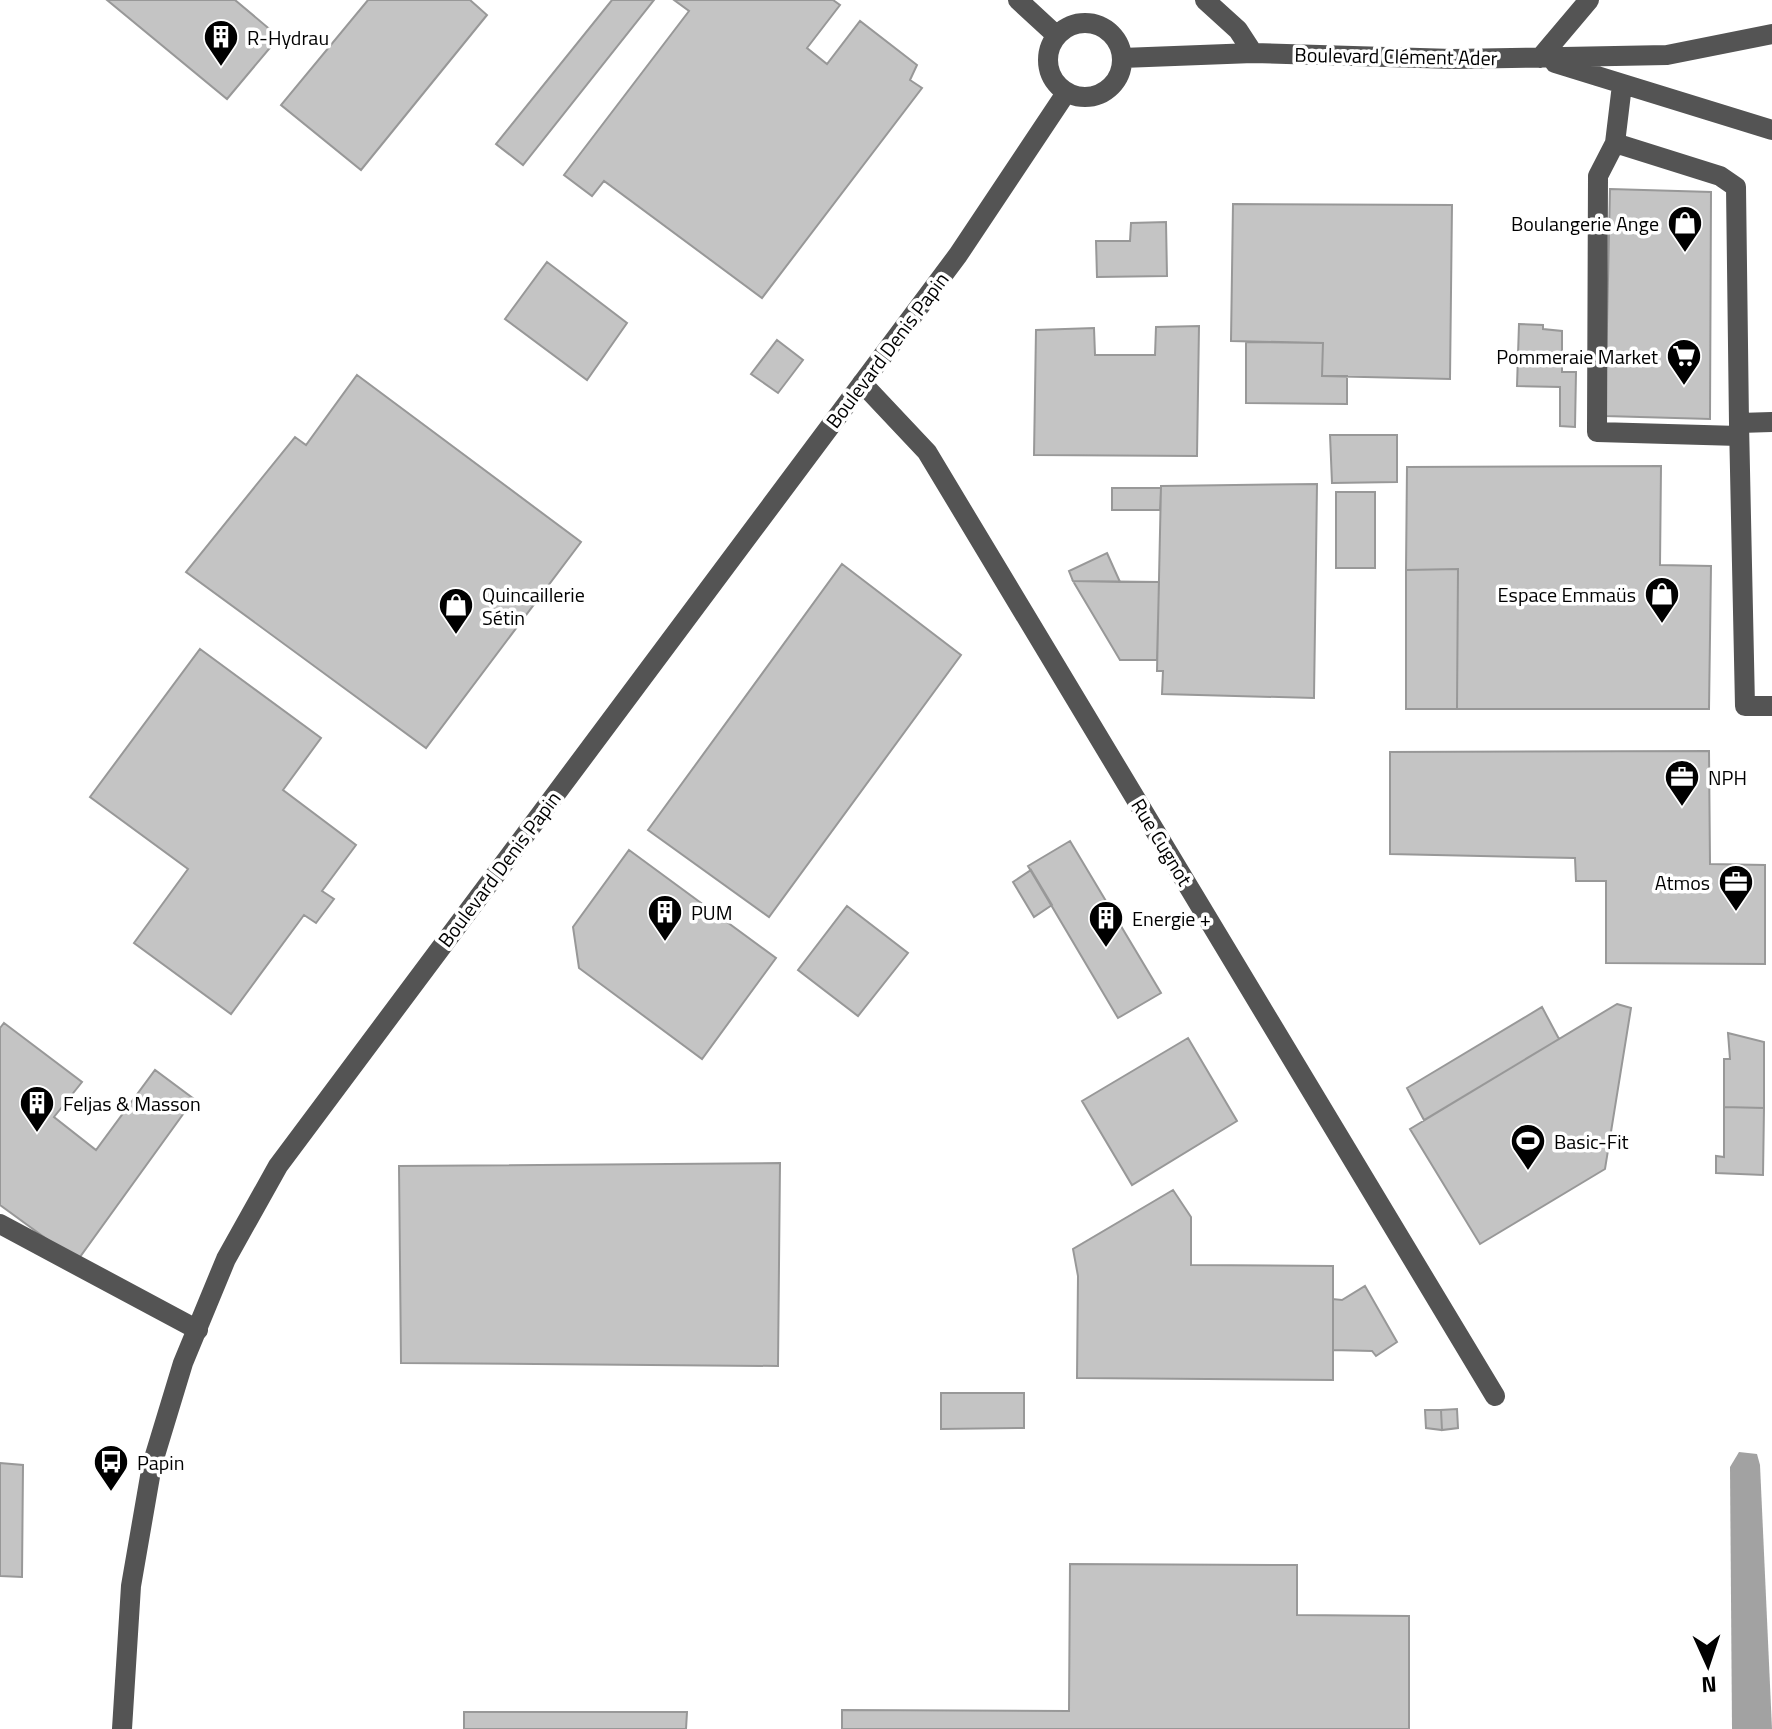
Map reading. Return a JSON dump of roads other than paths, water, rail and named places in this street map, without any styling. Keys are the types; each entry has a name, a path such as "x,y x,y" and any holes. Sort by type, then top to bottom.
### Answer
{"street":[{"path":"1018,0 1056,35"},
{"path":"1205,0 1238,30 1253,53"},
{"path":"1540,58 1589,0"},
{"path":"1091,23 1113,35 1122,58 1121,70 1109,89 1088,97 1066,93 1057,86 1047,66 1050,45 1056,35 1066,27 1091,23"},
{"name":"Boulevard Clément Ader","path":"1122,58 1253,53 1540,58 1667,55 1772,34"},
{"name":"Boulevard Clément Ader","path":"1540,58 1772,130"},
{"path":"1622,85 1615,143 1598,176 1597,432 1739,429 1772,422"},
{"name":"Boulevard Denis Papin","path":"122,1729 131,1586 152,1465 183,1363 226,1259 278,1166 958,255 1066,93"},
{"path":"1615,143 1720,176 1736,187 1745,706 1772,706"},
{"name":"Rue Cugnot","path":"862,383 927,452 1495,1396"},
{"path":"0,1224 198,1330"}],"place":[{"name":"R-Hydrau","path":"221,68"},
{"name":"Boulangerie Ange","path":"1685,254"},
{"name":"Pommeraie Market","path":"1684,387"},
{"name":"Espace Emmaüs","path":"1662,625"},
{"name":"Quincaillerie Sétin","path":"456,636"},
{"name":"NPH","path":"1682,808"},
{"name":"Atmos","path":"1736,913"},
{"name":"PUM","path":"665,943"},
{"name":"Energie +","path":"1106,949"},
{"name":"Feljas & Masson","path":"37,1134"},
{"name":"Basic-Fit","path":"1528,1172"},
{"name":"Papin","path":"111,1493"}]}
